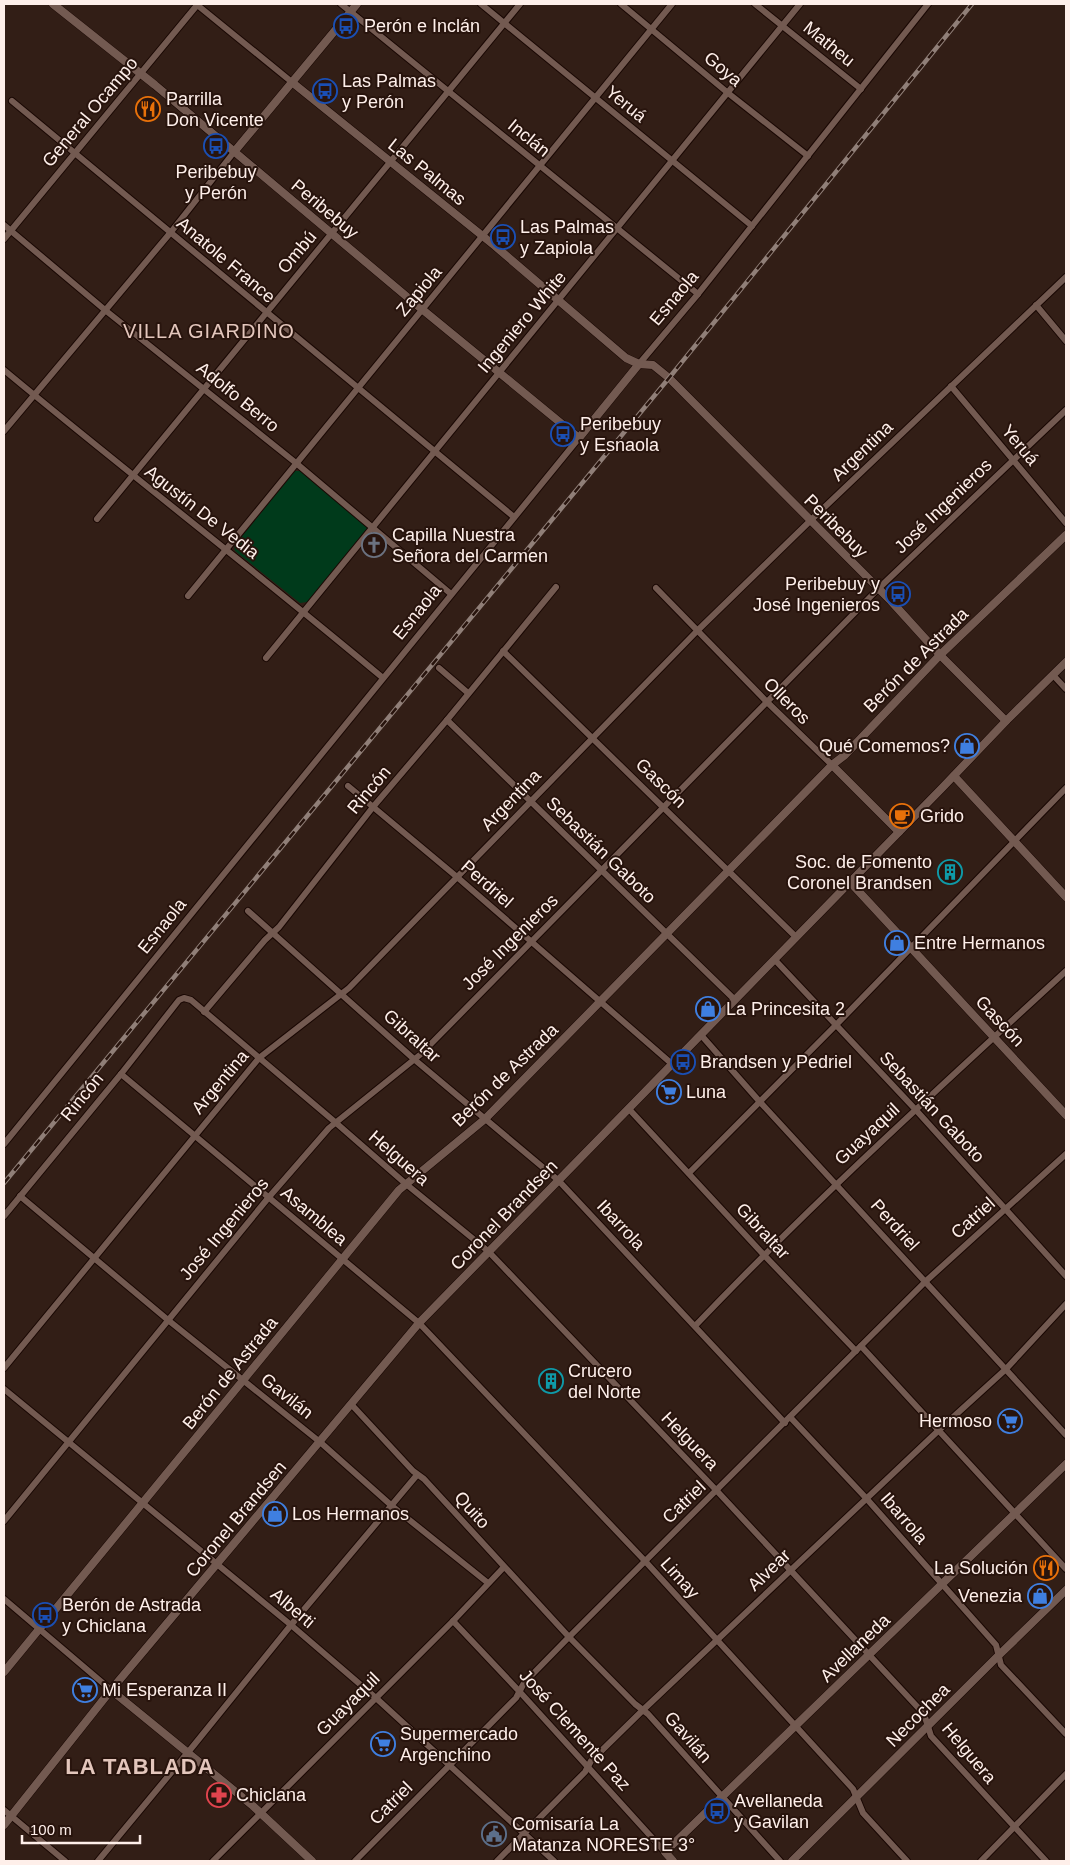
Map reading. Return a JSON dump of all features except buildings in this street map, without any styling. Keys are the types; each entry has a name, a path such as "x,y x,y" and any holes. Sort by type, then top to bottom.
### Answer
{"street":[{"name":"Peribebuy","path":"53,4 142,74 331,234 579,438"},
{"name":"General Ocampo","path":"4,240 142,74 197,4"},
{"name":"Las Palmas","path":"197,4 483,236 626,358 639,364"},
{"name":"Inclán","path":"341,4 698,294"},
{"path":"4,431 171,232 234,152 357,4"},
{"name":"Yeruá","path":"481,4 752,226"},
{"name":"Ombú","path":"97,519 520,4"},
{"name":"Goya","path":"621,4 728,93 808,156"},
{"name":"Zapiola","path":"188,596 672,4"},
{"name":"Matheu","path":"755,4 861,89"},
{"name":"Ingeniero White","path":"266,658 800,4"},
{"name":"Esnaola","path":"4,1144 514,516 698,294 928,4"},
{"name":"Anatole France","path":"12,102 514,516"},
{"name":"Adolfo Berro","path":"4,225 105,310 296,463 451,594"},
{"name":"Argentina","path":"4,1368 259,1058 342,994 697,631 1066,277"},
{"path":"1036,306 1066,341"},
{"name":"Peribebuy","path":"639,364 653,365 669,378 1006,721"},
{"name":"Agustín De Vedia","path":"4,370 225,550 304,611 383,678"},
{"name":"Yeruá","path":"951,386 1066,523"},
{"name":"José Ingenieros","path":"4,1520 269,1197 335,1122 415,1060 878,589 1066,410"},
{"name":"Berón de Astrada","path":"4,1672 406,1184 485,1119 728,870 832,765 845,755 940,655 1066,535"},
{"name":"Rincón","path":"204,1012 279,927 373,807 556,587"},
{"name":"Olleros","path":"656,588 767,702 899,832"},
{"name":"Gascón","path":"503,651 664,806 796,937"},
{"name":"Coronel Brandsen","path":"4,1825 111,1690 218,1565 419,1323 1006,721 1066,662"},
{"path":"438,668 468,693"},
{"path":"1053,675 1066,689"},
{"name":"Sebastián Gaboto","path":"447,720 735,1000"},
{"path":"954,776 1066,897"},
{"name":"Perdriel","path":"348,786 457,877 672,1064"},
{"path":"689,1173 1066,788"},
{"name":"Gascón","path":"850,882 1066,1115"},
{"name":"Gibraltar","path":"248,911 415,1060 558,1180"},
{"name":"Sebastián Gaboto","path":"775,960 915,1109 1066,1276"},
{"name":"Guayaquil","path":"695,1326 763,1254 836,1183 1066,971"},
{"name":"Rincón","path":"4,1216 121,1074 179,1000 184,998"},
{"name":"Helguera","path":"184,998 190,1000 488,1252 717,1491 924,1714 931,1736 1046,1861"},
{"name":"Perdriel","path":"701,1035 760,1102 1066,1435"},
{"name":"Asamblea","path":"121,1074 419,1323"},
{"name":"Gibraltar","path":"629,1109 763,1254 939,1430 1066,1569"},
{"name":"Catriel","path":"355,1861 516,1698 524,1683 645,1561 926,1282 1066,1154"},
{"name":"Ibarrola","path":"558,1180 785,1423"},
{"name":"Gavilán","path":"20,1196 168,1320 320,1442 392,1506 488,1583"},
{"name":"Alvear","path":"497,1861 585,1772 591,1761 642,1710 866,1498 1006,1369 1066,1304"},
{"name":"Limay","path":"419,1323 645,1561 853,1789 863,1813 907,1861"},
{"name":"Alberti","path":"4,1389 291,1625 376,1698 554,1861"},
{"name":"Quito","path":"351,1404 569,1637"},
{"name":"Ibarrola","path":"790,1417 866,1498 996,1645 1002,1665 1066,1734"},
{"name":"Avellaneda","path":"665,1852 1066,1464"},
{"path":"98,1861 291,1625 417,1475"},
{"name":"Guayaquil","path":"213,1861 453,1621 504,1567"},
{"name":"Necochea","path":"792,1861 998,1655 1066,1590"},
{"path":"4,1600 261,1814 312,1861"},
{"name":"José Clemente Paz","path":"453,1621 673,1861"},
{"name":"Gavilán","path":"569,1637 635,1704 648,1714 780,1861"},
{"path":"981,1861 1066,1774"},
{"path":"4,1810 65,1861"}],"green space":[{"path":"295,471 301,471 367,522 368,528 307,602 300,603 235,551 234,546"}],"railway":[{"path":"4,1183 669,378 972,4"}],"place":[{"name":"Perón e Inclán","path":"346,26"},
{"name":"Las Palmas y Perón","path":"325,91"},
{"name":"Parrilla Don Vicente","path":"148,109"},
{"name":"Peribebuy y Perón","path":"216,146"},
{"name":"Las Palmas y Zapiola","path":"503,237"},
{"name":"Peribebuy y Esnaola","path":"563,434"},
{"name":"Capilla Nuestra Señora del Carmen","path":"374,545"},
{"name":"Peribebuy y José Ingenieros","path":"898,594"},
{"name":"Qué Comemos?","path":"967,746"},
{"name":"Grido","path":"902,816"},
{"name":"Soc. de Fomento Coronel Brandsen","path":"950,872"},
{"name":"Entre Hermanos","path":"897,943"},
{"name":"La Princesita 2","path":"708,1009"},
{"name":"Brandsen y Pedriel","path":"683,1062"},
{"name":"Luna","path":"669,1092"},
{"name":"Crucero del Norte","path":"551,1381"},
{"name":"Hermoso","path":"1010,1421"},
{"name":"Los Hermanos","path":"275,1514"},
{"name":"La Solución","path":"1046,1568"},
{"name":"Venezia","path":"1040,1596"},
{"name":"Berón de Astrada y Chiclana","path":"45,1615"},
{"name":"Mi Esperanza II","path":"85,1690"},
{"name":"Supermercado Argenchino","path":"383,1744"},
{"name":"Chiclana","path":"219,1795"},
{"name":"Avellaneda y Gavilan","path":"717,1811"},
{"name":"Comisaría La Matanza NORESTE 3°","path":"494,1834"}],"district":[{"name":"VILLA GIARDINO","path":"209,331"},
{"name":"LA TABLADA","path":"140,1766"}]}
